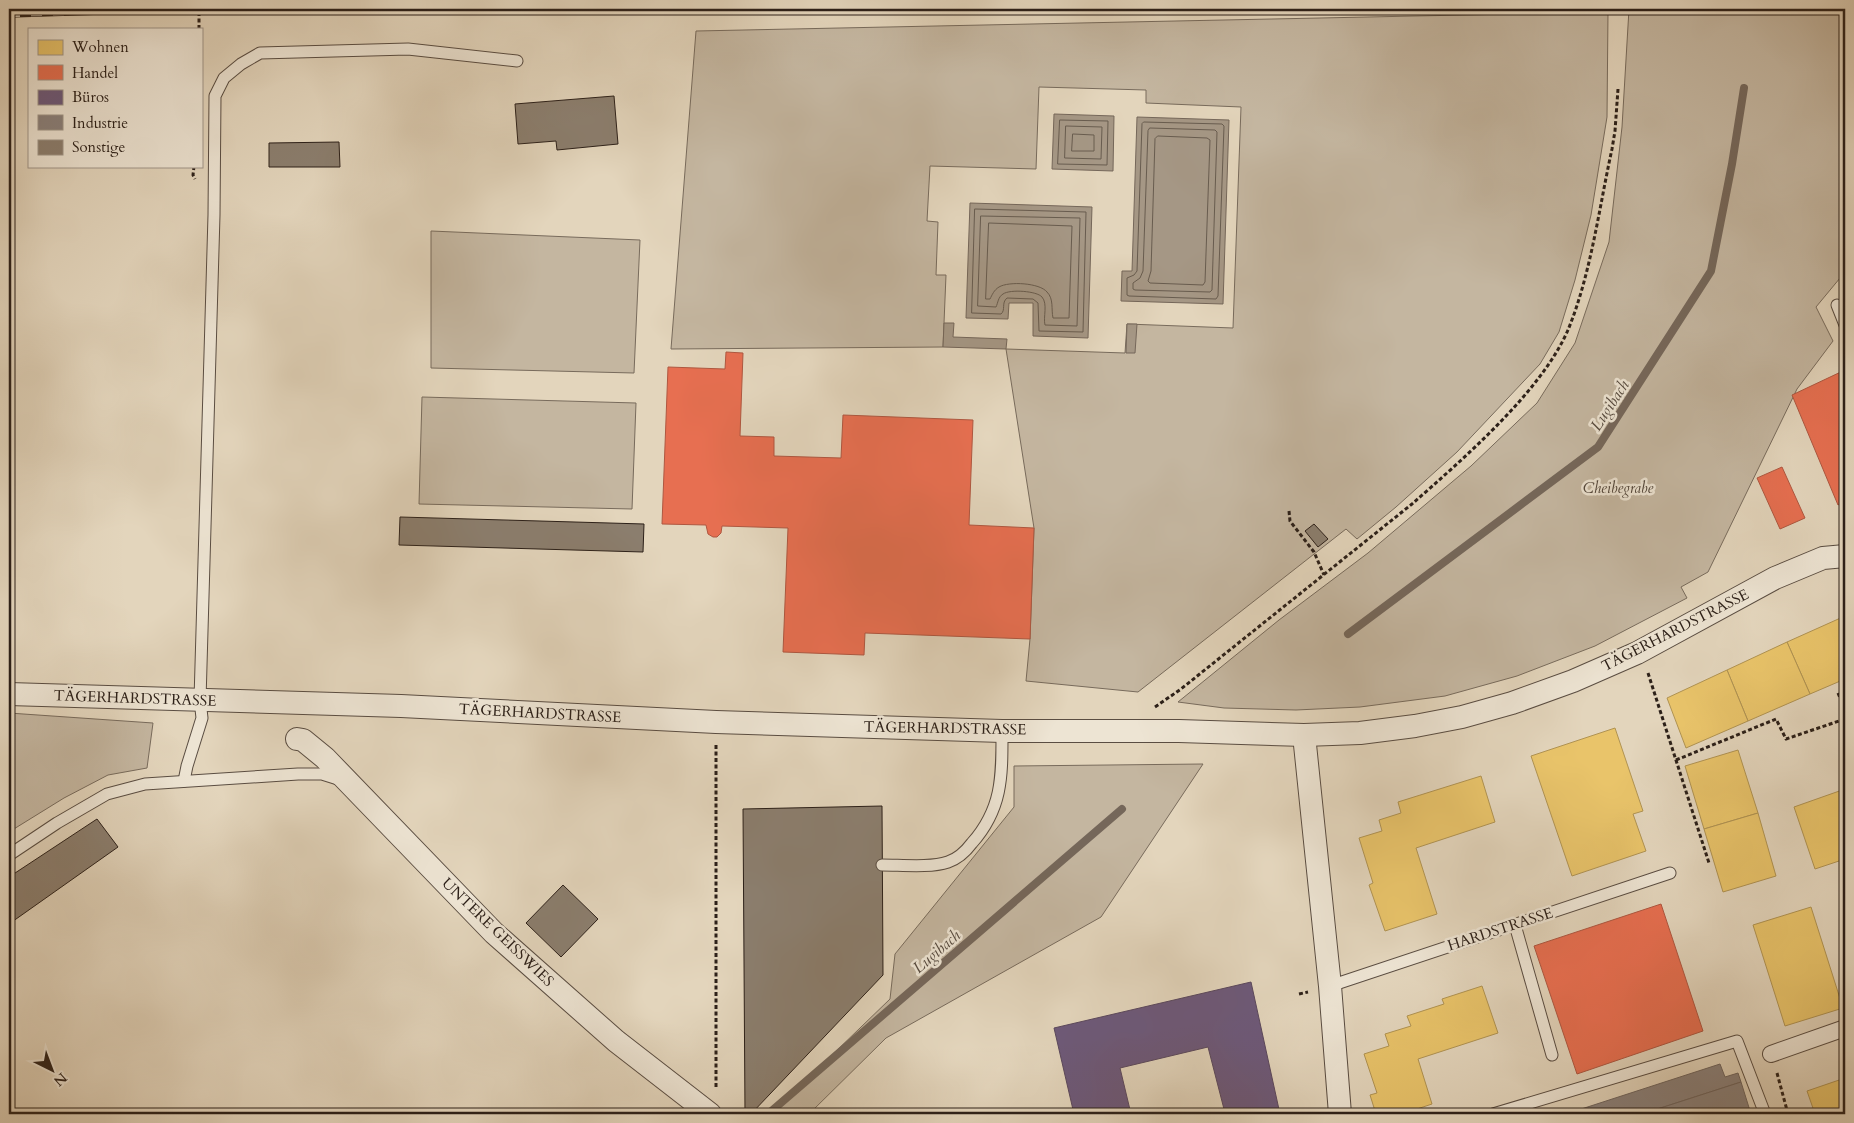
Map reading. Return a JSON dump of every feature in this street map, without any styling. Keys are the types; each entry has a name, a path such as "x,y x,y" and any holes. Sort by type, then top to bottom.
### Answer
{"street":[{"name":"TÄGERHARDSTRASSE","path":"9,694 401,706 716,722 1002,731 1179,731 1304,735 1360,733 1415,726 1462,717 1512,703 1572,681 1637,653 1775,578 1822,558 1845,556"},
{"path":"1304,735 1330,986 1340,1114"},
{"name":"UNTERE GEISSWIES","path":"297,739 303,740 325,758 494,933 616,1041 713,1104"},
{"path":"1771,1054 1845,1028"}],"lane":[{"path":"184,781 202,718 200,700 214,215 215,96 224,78 241,64 260,53 408,49 518,61"},
{"path":"1837,305 1845,326"},
{"path":"882,865 940,864 949,862 966,851 992,817 999,794 1002,731"},
{"path":"9,855 108,794 145,784 298,774 322,774 347,782"},
{"name":"HARDSTRASSE","path":"1330,986 1670,873"},
{"path":"1515,924 1552,1054"},
{"path":"1493,1114 1738,1041 1765,1114"}],"path":[{"path":"199,9 199,28"},
{"path":"1151,709 1182,689 1368,540 1449,472 1522,398 1551,361 1568,329 1582,286 1612,149 1618,89"},
{"path":"194,168 194,175"},
{"path":"1289,512 1290,522 1314,552 1324,575"},
{"path":"1637,653 1647,671 1709,863"},
{"path":"1838,692 1845,710"},
{"path":"1676,760 1776,720 1786,739 1845,719"},
{"path":"713,1104 716,722"},
{"path":"1771,1054 1788,1114"}],"green space":[{"name":"Cheibegrabe","path":"1629,9 1845,9 1845,272 1816,307 1833,341 1797,389 1708,572 1681,587 1687,598 1595,646 1517,676 1445,696 1360,707 1296,710 1224,708 1178,702 1279,620 1368,553 1471,466 1537,403 1575,343 1609,242 1622,127"},
{"path":"1608,12 1607,117 1591,215 1575,280 1559,332 1540,364 1457,452 1357,539 1346,529 1138,692 1026,681 1030,639 1034,528 1006,349 1125,353 1127,324 1233,328 1241,107 1146,103 1146,90 1039,87 1036,169 930,166 927,221 938,222 936,275 946,275 943,347 671,349 696,31"},
{"path":"431,231 640,240 634,373 431,368"},
{"path":"422,397 636,403 632,509 419,504"},
{"path":"9,713 153,723 147,768 108,775 64,798 9,832"},
{"path":"1203,764 1101,917 886,1038 809,1114 771,1114 890,999 895,954 1014,807 1014,766"}],"water":[{"path":"1054,114 1114,116 1113,171 1052,169"},
{"path":"1137,117 1229,120 1223,304 1121,301 1122,271 1132,271"},
{"path":"970,203 1092,207 1088,338 1033,336 1033,303 1009,303 1008,319 966,318"},
{"path":"944,323 954,323 953,337 1007,339 1006,349 943,347"},
{"path":"1127,324 1137,324 1135,353 1126,353"}],"building: Wohnen":[{"path":"1845,616 1845,679 1810,694 1787,642"},
{"path":"1787,642 1810,694 1748,721 1727,670"},
{"path":"1727,670 1748,721 1686,748 1667,698"},
{"path":"1615,728 1643,811 1633,814 1646,851 1572,876 1531,756"},
{"path":"1738,750 1758,813 1704,829 1685,766"},
{"path":"1481,776 1495,822 1416,848 1437,914 1385,931 1369,885 1373,883 1359,838 1382,831 1379,820 1401,813 1398,802"},
{"path":"1845,789 1845,859 1815,869 1794,807"},
{"path":"1758,813 1776,876 1723,892 1704,829"},
{"path":"1811,907 1843,1008 1785,1026 1753,925"},
{"path":"1482,986 1498,1033 1418,1059 1432,1104 1402,1114 1376,1114 1370,1095 1377,1093 1364,1054 1389,1046 1385,1034 1411,1026 1407,1016 1444,1004 1442,999"},
{"path":"1845,1078 1845,1114 1815,1114 1807,1091"}],"building: Handel":[{"path":"726,352 743,353 740,436 774,437 774,456 841,458 843,415 973,420 969,525 1034,528 1030,639 865,633 864,655 783,652 788,528 722,526 721,533 717,537 713,537 708,534 706,525 662,524 668,367 725,369"},
{"path":"1845,370 1845,501 1838,505 1792,395"},
{"path":"1782,467 1805,518 1780,529 1757,478"},
{"path":"1661,904 1703,1031 1577,1074 1534,946"}],"building: Büros":[{"path":"1251,982 1280,1114 1220,1114 1225,1113 1208,1047 1120,1068 1131,1114 1074,1114 1054,1028"}],"building: Industrie":[{"path":"1720,1064 1725,1077 1738,1073 1741,1082 1642,1114 1566,1114"},
{"path":"1741,1082 1751,1114 1642,1114"}],"building: Sonstige":[{"path":"614,96 618,144 557,150 556,141 518,144 515,104"},
{"path":"339,142 340,167 269,167 269,143"},
{"path":"400,517 644,524 643,552 399,545"},
{"path":"1314,524 1328,539 1318,547 1305,531"},
{"path":"882,806 883,975 751,1114 745,1114 743,809"},
{"path":"97,819 118,847 9,924 9,877"},
{"path":"563,885 598,919 561,957 526,923"}],"waterway":[{"name":"Lugibach","path":"1348,634 1598,447 1711,271 1732,164 1744,88"},
{"name":"Lugibach","path":"768,1114 1122,809"}],"railway":[{"path":"9,15 193,9"}]}
